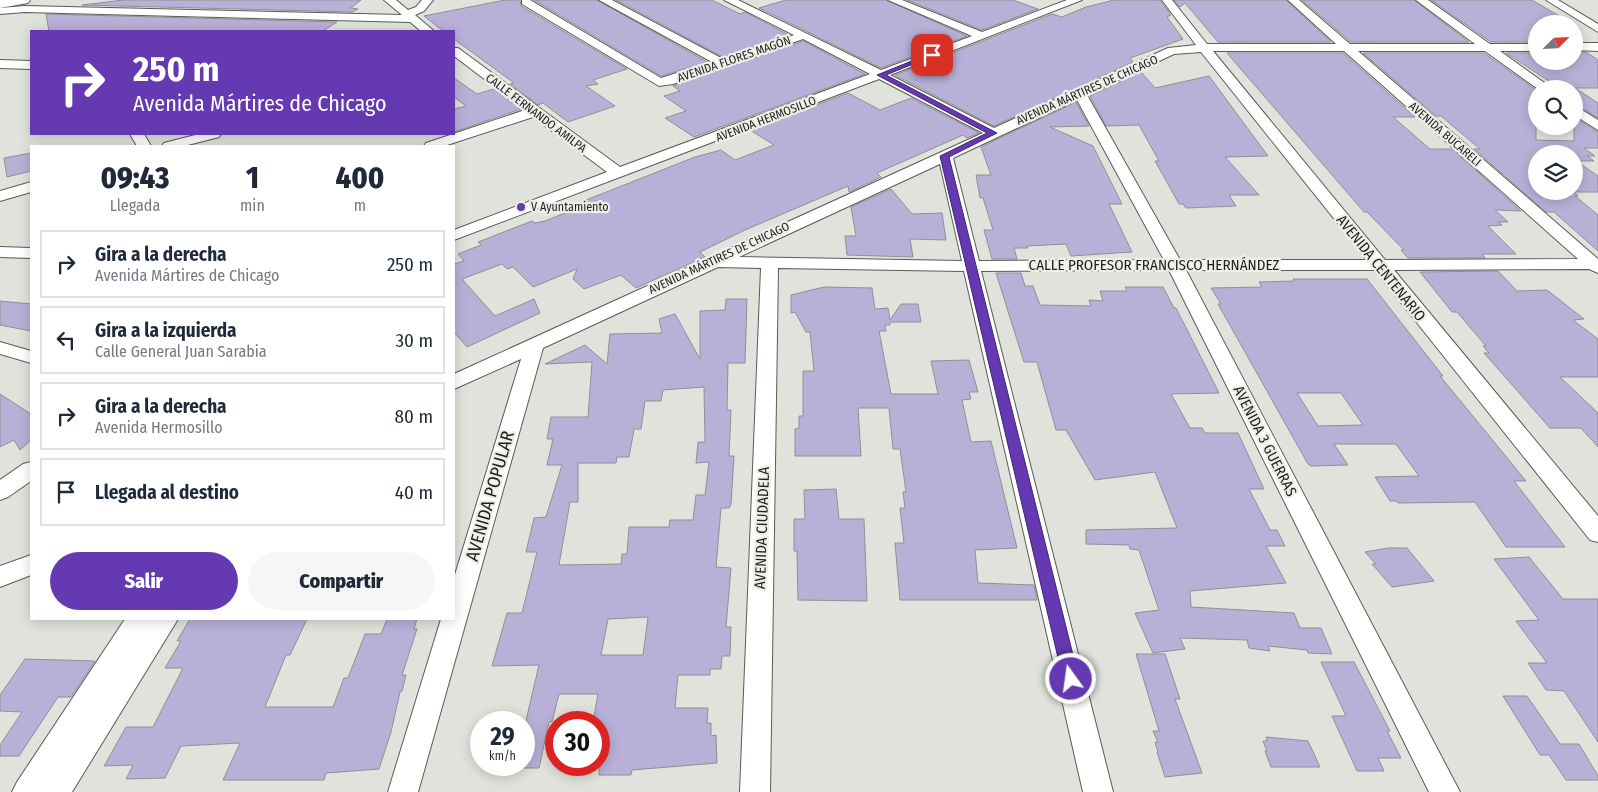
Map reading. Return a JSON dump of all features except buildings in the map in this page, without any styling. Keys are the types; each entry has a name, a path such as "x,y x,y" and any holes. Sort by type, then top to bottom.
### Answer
{"highway":[{"path":"0,4 23,0"}],"street":[{"path":"389,0 427,30"},
{"path":"0,11 25,9 410,17 428,0"},
{"path":"604,0 722,63"},
{"path":"730,0 804,35 993,133"},
{"path":"893,0 983,36"},
{"name":"AVENIDA CENTENARIO","path":"1168,0 1204,48 1378,264 1598,533"},
{"name":"AVENIDA BUCARELI","path":"1293,0 1596,265"},
{"path":"1421,0 1535,80"},
{"path":"1551,0 1598,29"},
{"name":"AVENIDA HERMOSILLO","path":"455,235 881,75 1067,1"},
{"name":"AVENIDA FLORES MAGÓN","path":"526,2 659,82 664,82 804,35"},
{"path":"1583,47 1598,47"},
{"name":"AVENIDA MÁRTIRES DE CHICAGO","path":"455,382 1172,51 1204,48 1528,48"},
{"name":"CALLE FERNANDO AMILPA","path":"455,52 619,174"},
{"path":"455,66 467,62"},
{"path":"0,64 30,65"},
{"name":"AVENIDA 3 GUERRAS","path":"1080,93 1174,264 1445,792"},
{"path":"434,145 534,112"},
{"path":"1583,115 1598,126"},
{"path":"174,145 210,135"},
{"path":"944,156 1098,792"},
{"path":"0,196 30,186"},
{"path":"0,252 30,253"},
{"name":"CALLE PROFESOR FRANCISCO HERNÁNDEZ","path":"711,262 970,266 1174,264 1596,265"},
{"name":"AVENIDA CIUDADELA","path":"755,792 770,263"},
{"name":"AVENIDA POPULAR","path":"455,616 535,344"},
{"path":"4,353 30,357"},
{"path":"0,490 30,471"},
{"path":"0,577 30,565"},
{"path":"27,792 138,620"},
{"path":"55,792 164,620"},
{"name":"AVENIDA POPULAR","path":"403,792 454,620"}],"place":[{"name":"V Ayuntamiento","path":"521,207"}],"route":[{"path":"932,55 881,75 993,133 944,156 1071,679"}]}
